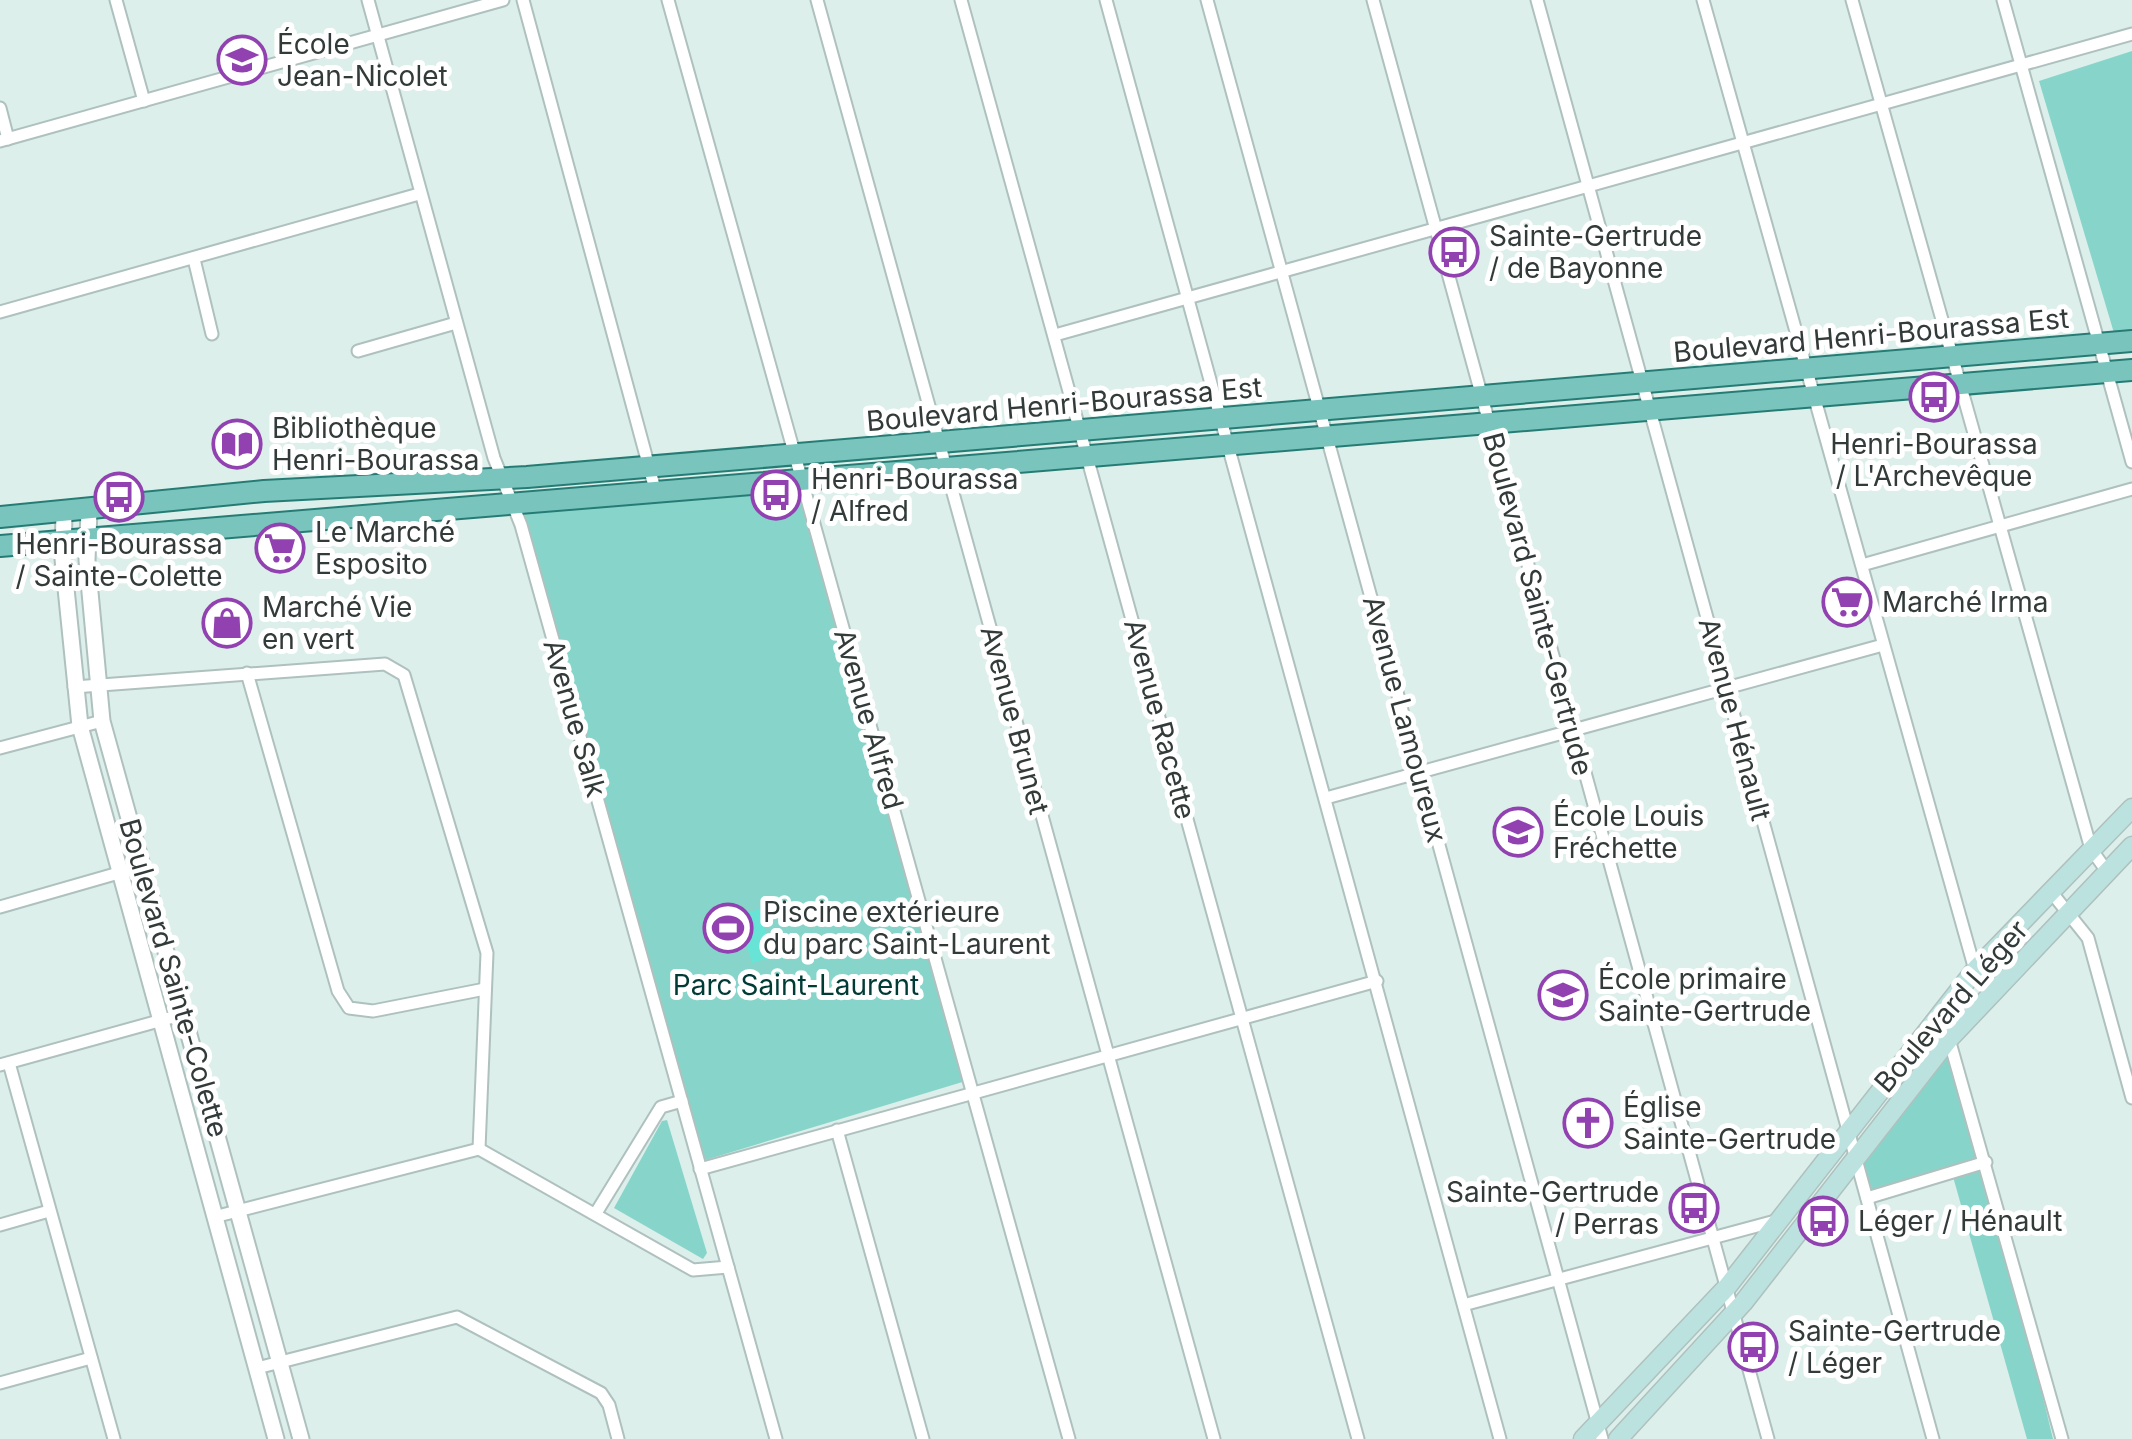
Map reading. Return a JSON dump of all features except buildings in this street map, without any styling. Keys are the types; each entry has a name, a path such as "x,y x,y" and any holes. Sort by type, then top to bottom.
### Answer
{"main road":[{"name":"Boulevard Henri-Bourassa Est","path":"0,517 264,491 503,478 795,455 2132,341"},
{"name":"Boulevard Henri-Bourassa Est","path":"0,546 2132,370"},
{"name":"Boulevard Léger","path":"1583,1439 1600,1432 1727,1287 1975,970 2132,808"},
{"name":"Boulevard Léger","path":"1618,1439 1735,1314 1949,1038 2132,846"}],"street":[{"path":"116,0 144,101"},
{"name":"Avenue Salk","path":"368,0 456,323 511,502 776,1439"},
{"path":"0,108 4,140 502,0"},
{"path":"523,0 656,494"},
{"name":"Avenue Alfred","path":"668,0 1069,1439"},
{"name":"Avenue Brunet","path":"817,0 1214,1439"},
{"name":"Avenue Racette","path":"961,0 1358,1439"},
{"path":"1106,0 1467,1304 1500,1439"},
{"name":"Avenue Lamoureux","path":"1207,0 1600,1432"},
{"name":"Boulevard Sainte-Gertrude","path":"1372,0 1768,1439"},
{"name":"Avenue Hénault","path":"1537,0 1933,1439"},
{"path":"1703,0 1975,970"},
{"path":"1852,0 2092,848 2106,870"},
{"path":"2003,0 2132,462"},
{"path":"1055,335 1744,146 2132,34"},
{"path":"0,312 420,194"},
{"path":"194,259 212,334"},
{"path":"358,351 456,323"},
{"path":"1862,565 2132,489"},
{"name":"Boulevard Sainte-Colette","path":"89,511 102,721 302,1439"},
{"name":"Boulevard Sainte-Colette","path":"64,512 63,541 80,726 276,1439"},
{"path":"1326,798 1883,645"},
{"path":"74,687 385,664 404,675 487,953 478,1149"},
{"path":"247,673 338,991 349,1008 373,1011 485,989"},
{"path":"0,748 102,721"},
{"path":"0,907 143,866"},
{"path":"2052,893 2088,938 2132,1098"},
{"path":"700,1169 1377,982"},
{"path":"114,1439 5,1064 184,1014"},
{"path":"1949,1038 2062,1439"},
{"path":"596,1213 661,1107 682,1101"},
{"path":"837,1130 923,1439"},
{"path":"214,1217 478,1149 692,1270 728,1267"},
{"path":"1867,1198 1986,1162"},
{"path":"0,1225 50,1211"},
{"path":"1467,1304 1779,1220"},
{"path":"256,1368 457,1316 478,1324 600,1394 609,1405 618,1439"},
{"path":"0,1384 91,1358"}],"green space":[{"path":"2132,51 2132,331 2114,333 2039,81"},
{"name":"Parc Saint-Laurent","path":"799,480 969,1080 699,1162 520,501"},
{"path":"1949,1039 1986,1162 2053,1439 2027,1439 1950,1166 1867,1198 1857,1158"},
{"path":"667,1120 707,1253 703,1259 614,1208 662,1121"}],"shaded area":[{"path":"760,909 773,957 752,963 746,943 723,949 715,921"}],"place":[{"name":"École Jean-Nicolet","path":"242,60"},
{"name":"Sainte-Gertrude / de Bayonne","path":"1454,252"},
{"name":"Henri-Bourassa / L'Archevêque","path":"1934,397"},
{"name":"Bibliothèque Henri-Bourassa","path":"237,444"},
{"name":"Henri-Bourassa / Alfred","path":"776,495"},
{"name":"Henri-Bourassa / Sainte-Colette","path":"119,497"},
{"name":"Le Marché Esposito","path":"280,548"},
{"name":"Marché Irma","path":"1847,602"},
{"name":"Marché Vie en vert","path":"227,623"},
{"name":"École Louis Fréchette","path":"1518,832"},
{"name":"Piscine extérieure du parc Saint-Laurent","path":"728,928"},
{"name":"École primaire Sainte-Gertrude","path":"1563,995"},
{"name":"Église Sainte-Gertrude","path":"1588,1123"},
{"name":"Sainte-Gertrude / Perras","path":"1694,1208"},
{"name":"Léger / Hénault","path":"1823,1221"},
{"name":"Sainte-Gertrude / Léger","path":"1753,1347"}]}
